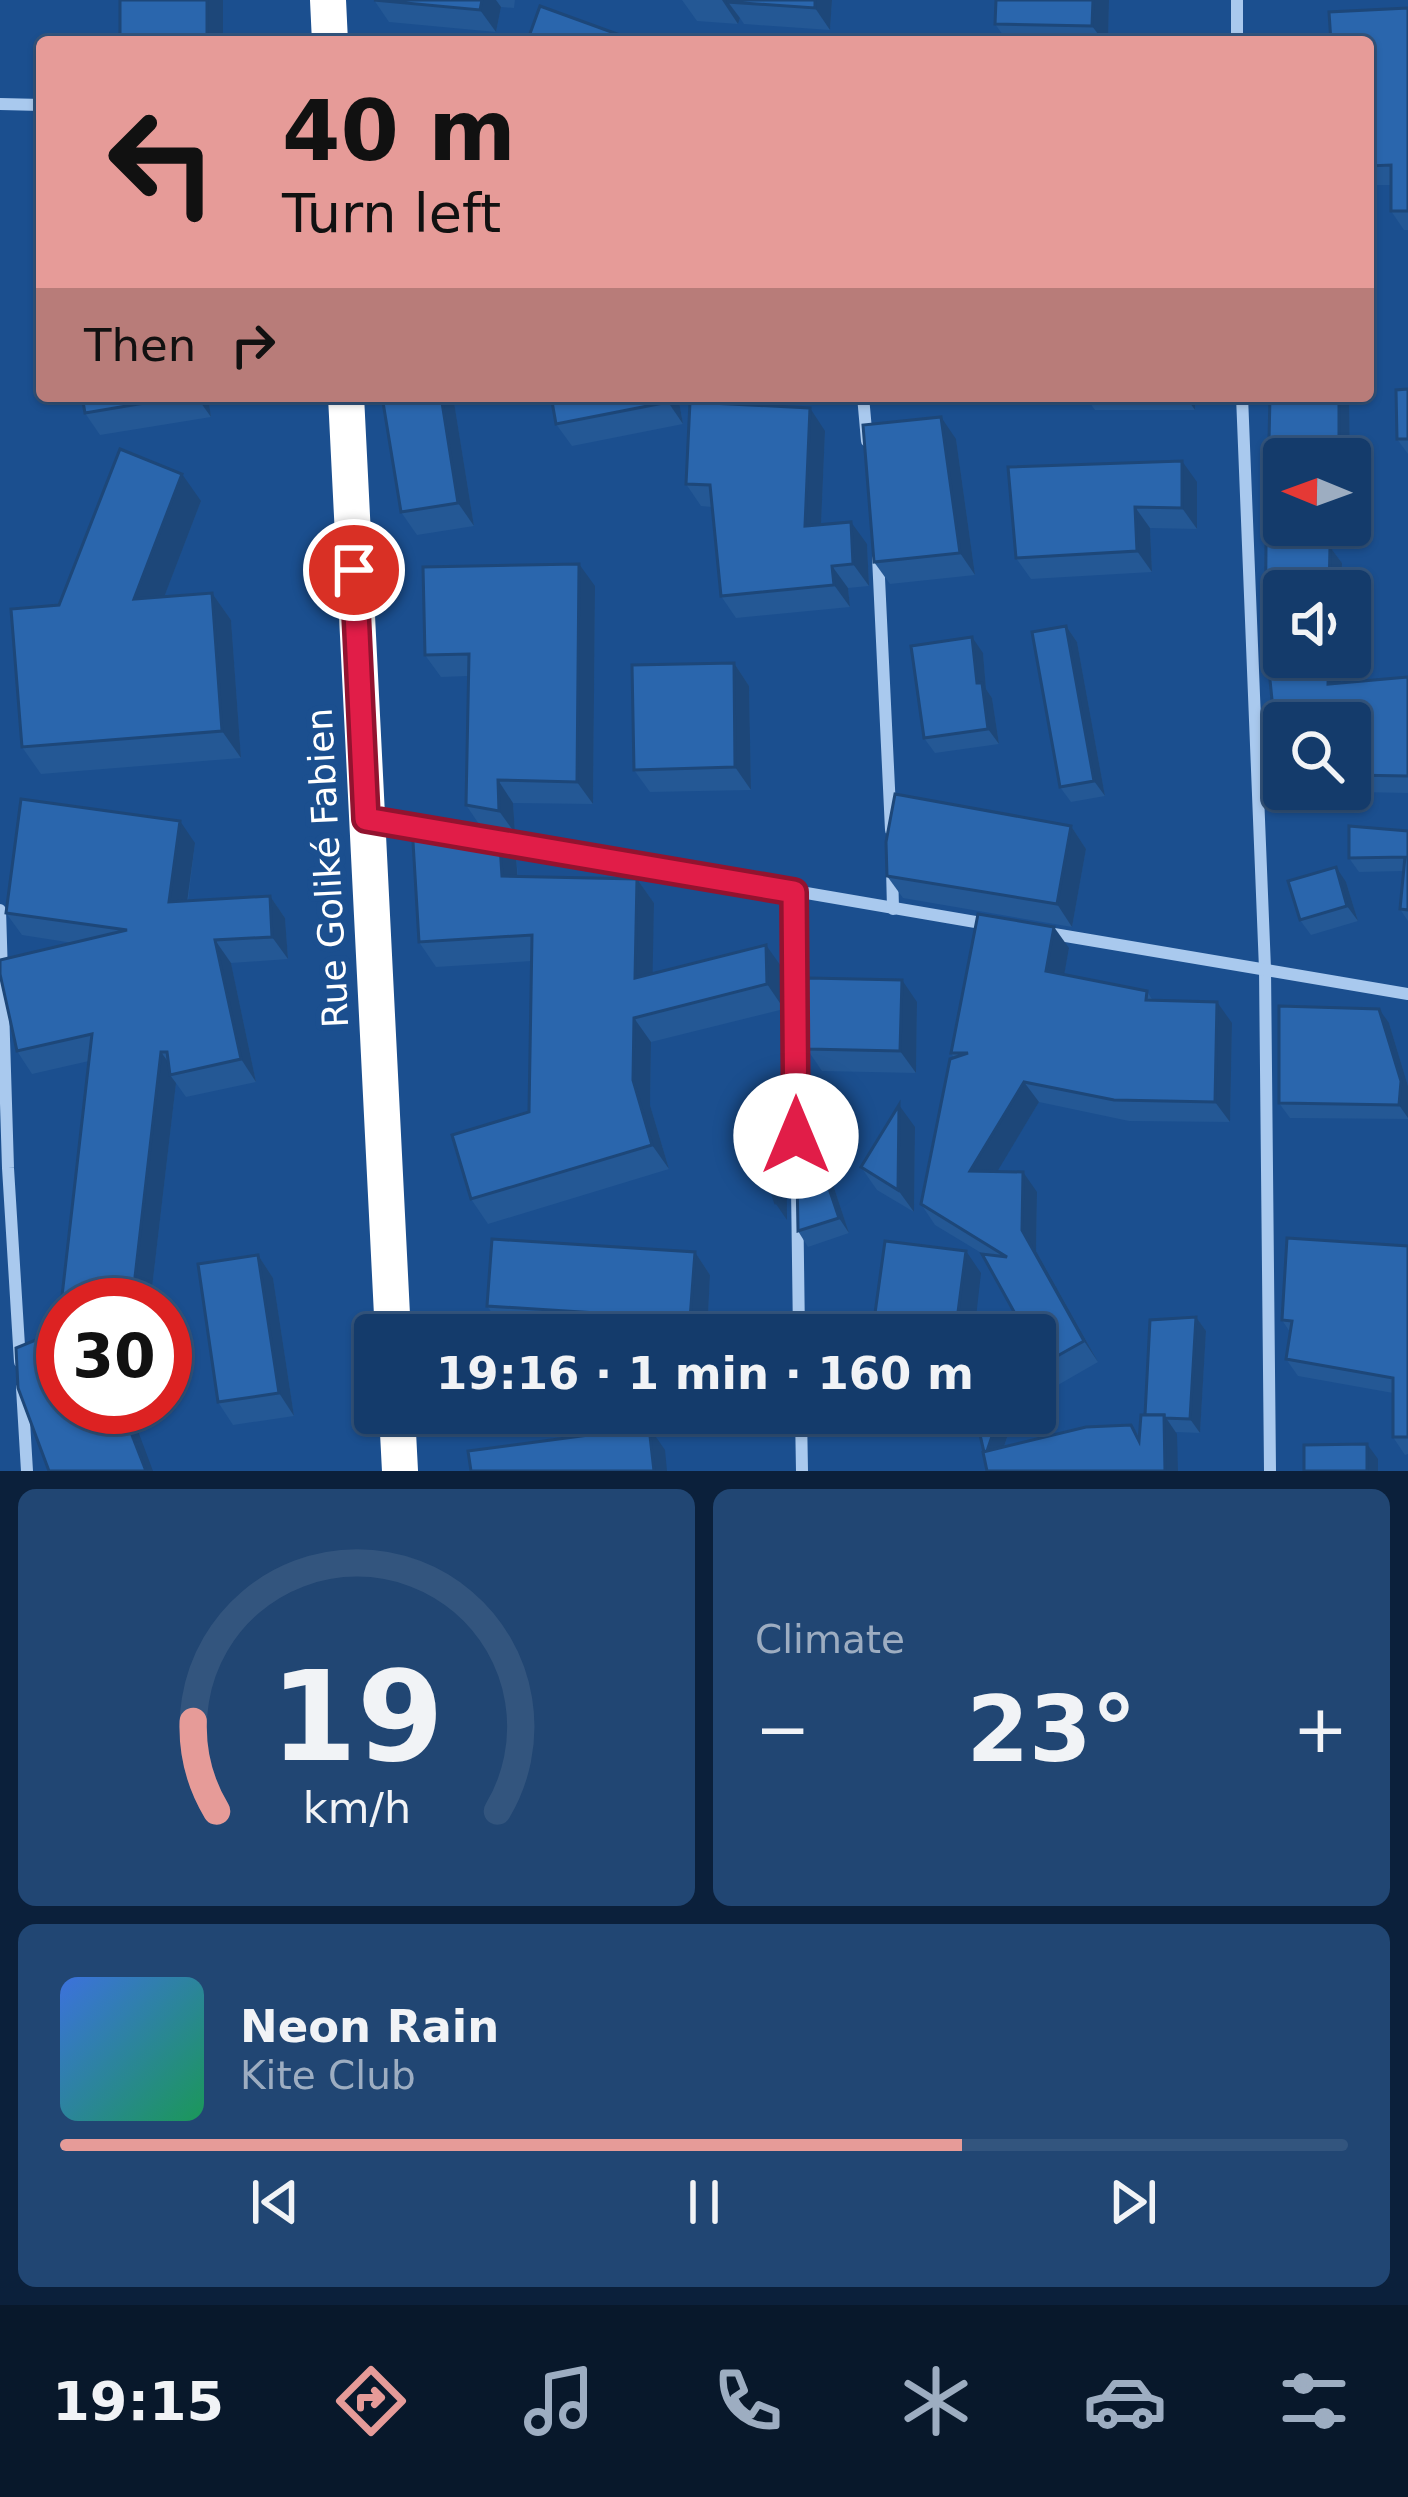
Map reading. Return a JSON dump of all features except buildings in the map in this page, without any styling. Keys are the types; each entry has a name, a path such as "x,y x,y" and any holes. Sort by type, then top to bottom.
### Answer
{"highway":[{"path":"328,0 330,36"},
{"name":"Rue Goliké Fabien","path":"346,402 392,1314"},
{"path":"398,1434 400,1471"}],"street":[{"path":"1237,0 1237,36"},
{"path":"0,104 36,105"},
{"path":"864,402 869,462"},
{"path":"1242,402 1264,969 1270,1471"},
{"path":"878,551 892,840"},
{"path":"366,819 433,830"},
{"path":"478,837 1003,926"},
{"path":"892,863 893,909"},
{"path":"794,892 799,1314"},
{"path":"0,910 4,1169 27,1471"},
{"path":"1024,929 1408,994"},
{"path":"801,1434 802,1471"}],"route":[{"path":"354,570 366,819 794,892 796,1136"}]}
